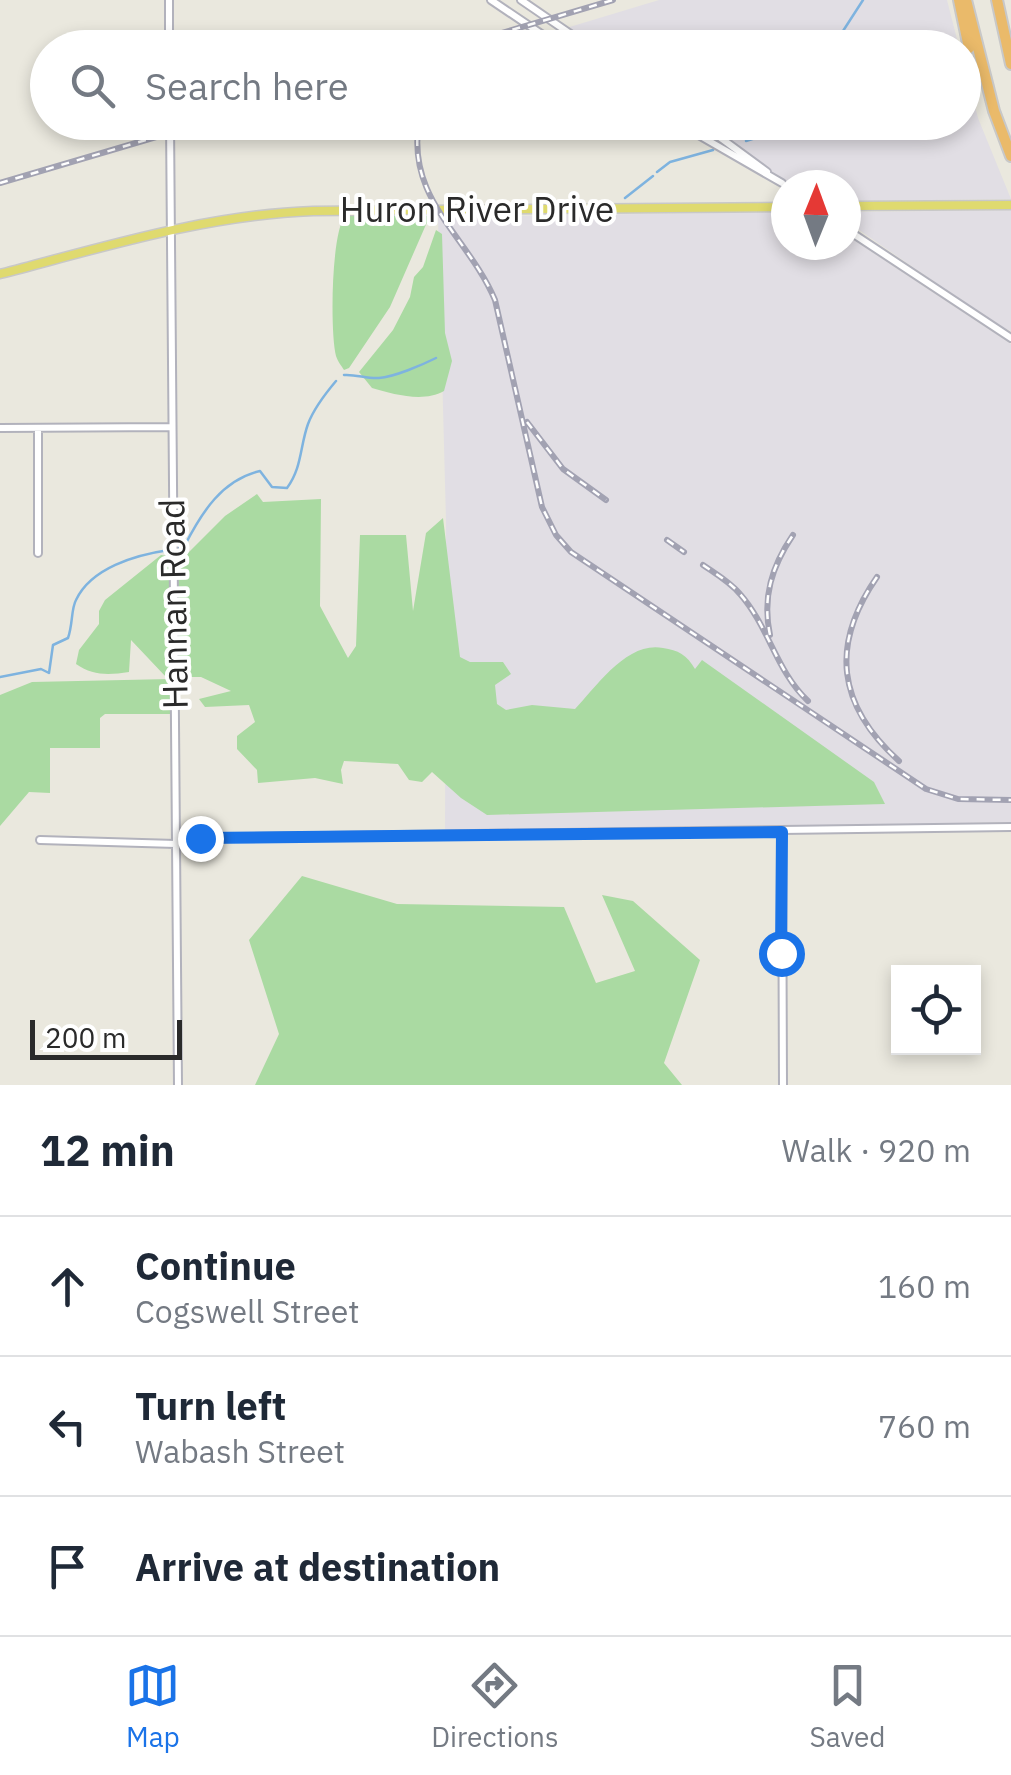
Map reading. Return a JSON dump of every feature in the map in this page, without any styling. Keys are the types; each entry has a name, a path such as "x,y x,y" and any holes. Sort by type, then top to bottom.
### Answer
{"highway":[{"path":"962,0 967,30"},
{"path":"996,0 1011,64"},
{"path":"981,75 1011,156"}],"main road":[{"path":"861,206 1011,205"},
{"name":"Huron River Drive","path":"0,274 170,230 237,217 313,211 771,207"}],"street":[{"path":"169,0 169,30"},
{"path":"491,0 535,30"},
{"path":"521,0 565,30"},
{"name":"Hannan Road","path":"170,140 178,1085"},
{"path":"707,140 771,177"},
{"path":"723,140 771,175"},
{"path":"861,239 1011,338"},
{"path":"0,428 172,427"},
{"path":"38,428 38,553"},
{"path":"40,840 1011,827"},
{"path":"782,832 783,1085"}],"shaded area":[{"path":"659,0 947,0 955,30 564,30"},
{"path":"981,125 1011,199 861,201 861,170 771,172 723,140 981,140"},
{"path":"1011,210 1011,331 861,231 861,212"},
{"path":"771,212 771,260 861,260 861,245 1011,344 1011,822 445,834 446,521 438,217"}],"green space":[{"path":"345,216 427,216 428,220 390,307 344,370 336,356 333,306 334,262"},
{"path":"436,230 442,234 445,333 452,361 444,391 418,397 372,388 359,372 393,330"},
{"path":"257,494 263,502 321,499 320,606 348,658 356,646 360,535 406,535 413,611 426,533 443,518 460,657 470,662 503,662 511,674 495,685 497,704 506,710 532,705 575,709 625,658 650,648 668,649 685,657 695,669 702,660 874,782 885,804 487,815 432,772 422,782 409,780 398,764 344,761 343,784 315,778 258,783 257,770 237,749 237,736 255,722 249,705 205,707 199,699 231,691 201,677 166,677 131,640 129,672 101,674 76,664 79,650 99,624 99,611 105,600 161,555 183,558 225,516"},
{"path":"170,679 170,714 105,714 100,718 100,748 50,748 50,793 29,792 0,826 0,695 32,682"},
{"path":"302,876 397,904 564,907 596,983 635,971 602,895 633,901 700,960 664,1063 682,1085 255,1085 279,1034 249,940"}],"waterway":[{"path":"844,30 863,0"},
{"path":"657,172 670,162 713,150"},
{"path":"625,198 653,176"},
{"path":"344,375 385,377 436,358"},
{"path":"177,548 185,545 206,509 224,490 247,475 260,471 272,487 287,488 310,418 336,381"},
{"path":"0,677 41,669 49,673 53,645 68,638 74,604 92,579 115,565 169,550"}],"railway":[{"path":"512,30 613,0"},
{"path":"0,183 146,140"},
{"path":"418,140 422,174 430,196 495,300 542,507 556,535 571,552 926,789 958,799 1011,800"},
{"path":"527,422 563,469 606,500"},
{"path":"770,635 767,608 771,582 793,535"},
{"path":"667,540 684,552"},
{"path":"703,565 740,594 788,676 808,701"},
{"path":"877,577 852,627 847,674 863,718 899,761"}],"route":[{"path":"200,838 782,832 781,953"}]}
